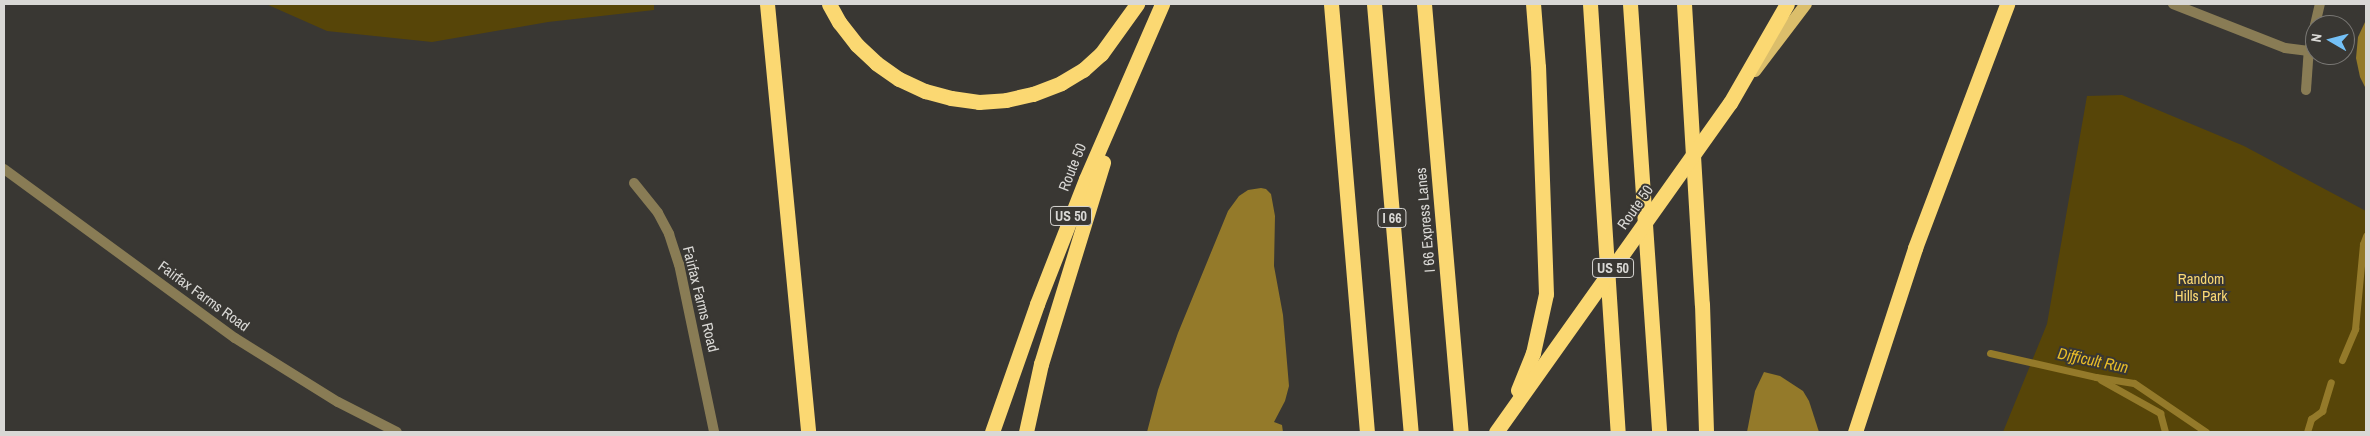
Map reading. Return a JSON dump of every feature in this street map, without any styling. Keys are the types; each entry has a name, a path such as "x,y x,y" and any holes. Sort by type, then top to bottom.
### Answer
{"highway":[{"path":"767,4 808,432"},
{"path":"829,4 839,22 857,45 876,63 898,79 925,91 951,98 979,102 1015,98 1061,83 1083,70 1101,54 1137,4"},
{"name":"Route 50","path":"992,432 1037,304 1130,74 1162,4"},
{"path":"1331,4 1367,432"},
{"name":"I 66","path":"1374,4 1411,432"},
{"name":"I 66 Express Lanes","path":"1424,4 1461,432"},
{"path":"1499,429 1534,353 1541,324 1546,271 1538,67 1533,4"},
{"path":"1590,4 1618,432"},
{"path":"1630,4 1659,432"},
{"path":"1684,4 1702,304 1706,432"},
{"path":"1730,103 1787,4"},
{"path":"1854,432 1915,248 2006,4"},
{"path":"1026,432 1041,364 1130,74"},
{"name":"Route 50","path":"1499,429 1730,103"}],"main road":[{"name":"Route 50","path":"1730,103 1806,4"}],"street":[{"path":"2173,4 2285,48 2305,50"},
{"path":"2306,90 2308,65"},
{"name":"Fairfax Farms Road","path":"4,169 268,360 338,402 397,432"},
{"name":"Fairfax Farms Road","path":"634,183 658,213 679,264 714,432"}],"green space":[{"path":"266,4 654,4 654,10 548,22 432,42 327,31"},
{"name":"Random Hills Park","path":"2122,95 2244,146 2366,211 2366,432 2003,432 2047,324 2087,96"}],"shaded area":[{"path":"2366,20 2366,89 2360,77 2356,58 2358,37"},
{"path":"1266,189 1271,194 1275,216 1274,266 1283,315 1289,386 1285,401 1274,422 1282,425 1283,432 1147,432 1158,390 1178,333 1228,211 1239,196 1248,190"},
{"path":"1764,372 1780,376 1803,391 1809,401 1819,432 1747,432 1755,391"}],"waterway":[{"path":"2342,360 2355,329 2363,244 2366,236"},
{"name":"Difficult Run","path":"1990,353 2096,377 2134,383 2206,432"},
{"path":"2101,380 2160,413 2165,432"},
{"path":"2307,432 2311,419 2322,411 2331,382"}]}
